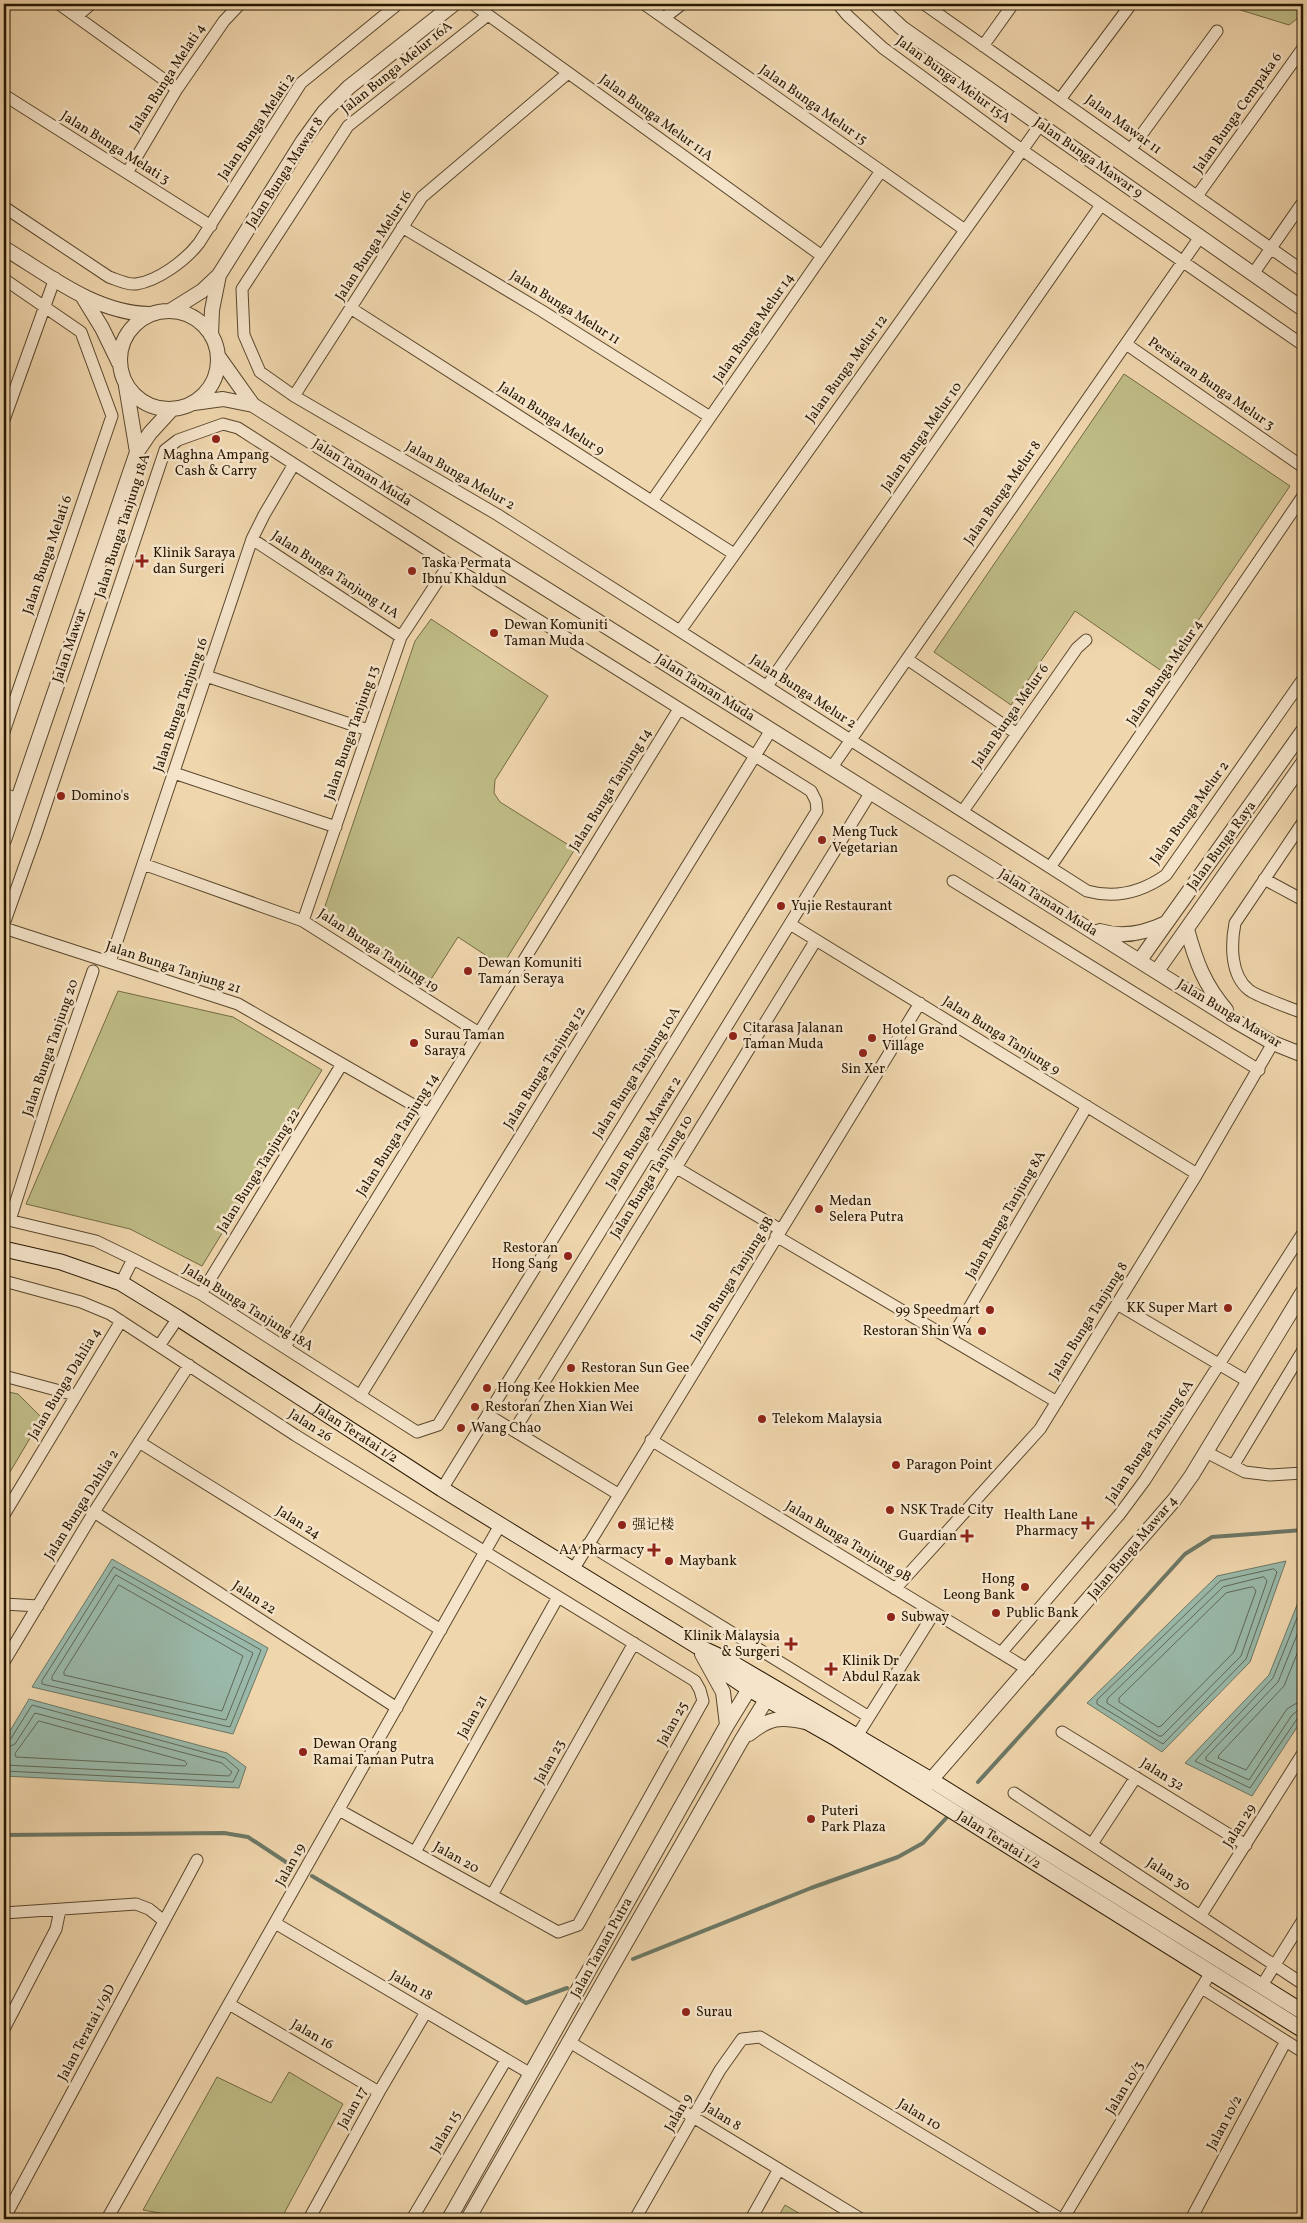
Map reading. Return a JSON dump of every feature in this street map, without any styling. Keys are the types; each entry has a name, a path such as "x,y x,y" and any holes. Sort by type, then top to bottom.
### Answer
{"main road":[{"name":"Jalan Teratai 1/2","path":"4,1249 61,1262 121,1283 442,1490 697,1646 753,1683 857,1736 1303,2012"},
{"name":"Jalan Teratai 1/2","path":"770,1693 808,1723 1303,2030"}],"street":[{"path":"59,4 177,88"},
{"path":"77,16 91,4"},
{"name":"Jalan Bunga Melati 4","path":"126,173 177,88 224,21 240,4"},
{"name":"Jalan Bunga Melati 2","path":"4,207 109,276 123,282 136,284 150,279 181,263 191,254 301,83 398,4"},
{"name":"Jalan Bunga Mawar 8","path":"170,310 202,291 219,275 303,141 324,112 349,87 454,4"},
{"name":"Jalan Bunga Melur 11A","path":"473,4 822,256"},
{"name":"Jalan Bunga Melur 15","path":"644,4 965,230"},
{"path":"664,18 682,4"},
{"name":"Jalan Bunga Melur 15A","path":"838,4 848,16 883,48 984,120 1022,150 1303,345"},
{"name":"Jalan Bunga Mawar 9","path":"876,4 902,28 1303,309"},
{"name":"Jalan Mawar 11","path":"924,4 1061,98 1303,271"},
{"path":"983,46 1013,4"},
{"path":"1061,98 1129,7"},
{"name":"Jalan Bunga Melur 16A","path":"244,335 242,289 348,126 488,15"},
{"path":"1131,149 1217,31"},
{"name":"Jalan Bunga Cempaka 6","path":"1197,196 1303,48"},
{"name":"Jalan Bunga Melur 16","path":"294,396 352,309 422,197 568,73"},
{"name":"Jalan Bunga Melati 3","path":"4,96 210,226"},
{"name":"Jalan Bunga Melur 12","path":"680,631 1040,125"},
{"name":"Jalan Bunga Melur 14","path":"652,501 881,171"},
{"path":"1253,274 1303,202"},
{"name":"Jalan Bunga Melur 10","path":"767,686 1101,204"},
{"name":"Jalan Bunga Melur 11","path":"402,227 542,311 710,417"},
{"name":"Jalan Bunga Melur 8","path":"832,767 1200,237"},
{"path":"4,248 82,296 118,311 131,314 150,314 170,310 186,314 201,322 212,335 218,356 217,370 213,383 205,394 194,402 172,410 151,407 133,395 126,386 120,364 102,328 82,296"},
{"name":"Jalan Bunga Mawar 8","path":"212,335 212,310 219,275"},
{"path":"4,420 6,405 55,278"},
{"path":"4,279 45,305"},
{"name":"Jalan Bunga Melati 6","path":"4,732 112,416 81,332 45,305"},
{"name":"Jalan Bunga Melur 9","path":"352,309 734,554"},
{"path":"120,364 120,352 124,340 139,320 150,314"},
{"name":"Jalan Bunga Melur 2","path":"244,335 260,372 294,396 498,515 1087,891 1111,895 1139,890 1166,875 1303,679"},
{"name":"Persiaran Bunga Melur 3","path":"1126,344 1303,467"},
{"name":"Jalan Taman Muda","path":"218,356 253,405"},
{"name":"Jalan Mawar","path":"126,386 137,452"},
{"name":"Jalan Taman Muda","path":"194,402 223,399 253,405 1157,971"},
{"name":"Jalan Mawar","path":"4,840 137,452 150,433 172,410"},
{"name":"Jalan Bunga Tanjung 18A","path":"4,926 165,450 178,440 223,424 238,428 294,464"},
{"path":"294,464 448,564 756,755"},
{"name":"Jalan Bunga Tanjung 16","path":"110,962 252,539 294,464"},
{"name":"Jalan Bunga Melur 4","path":"1050,866 1303,496"},
{"name":"Jalan Bunga Tanjung 11A","path":"252,539 401,637"},
{"name":"Jalan Bunga Tanjung 13","path":"303,921 401,637 448,564"},
{"name":"Jalan Bunga Melur 6","path":"963,811 1076,648 1086,640"},
{"path":"907,659 1017,734"},
{"path":"206,676 368,730"},
{"name":"Jalan Bunga Tanjung 14","path":"284,1348 679,709"},
{"name":"Jalan Bunga Tanjung 12","path":"360,1396 771,730"},
{"name":"Jalan Bunga Raya","path":"1140,960 1303,731"},
{"name":"Jalan Bunga Tanjung 10A","path":"438,1425 817,811 816,801 810,791 756,755"},
{"name":"Jalan Bunga Raya","path":"1157,971 1303,763"},
{"path":"174,773 336,828"},
{"name":"Jalan Bunga Mawar 2","path":"442,1490 871,792"},
{"path":"4,794 18,799"},
{"path":"1303,822 1235,923 1232,940 1234,960 1239,976 1249,989 1303,1014"},
{"name":"Jalan Bunga Tanjung 19","path":"143,864 303,921 479,1033"},
{"path":"1264,879 1303,900"},
{"path":"953,881 1259,1070"},
{"path":"1085,926 1110,934 1126,934 1142,932 1166,923"},
{"name":"Jalan Bunga Tanjung 9","path":"790,924 1197,1174"},
{"name":"Jalan Bunga Tanjung 21","path":"4,926 238,1004 429,1114"},
{"path":"1187,929 1198,967 1205,982 1235,1021"},
{"name":"Jalan Bunga Tanjung 10","path":"514,1430 816,940"},
{"name":"Jalan Bunga Tanjung 20","path":"7,1220 93,971"},
{"name":"Jalan Bunga Mawar","path":"1157,971 1273,1043 1303,1055"},
{"name":"Jalan Bunga Tanjung 8B","path":"572,1570 920,1003"},
{"name":"Jalan Bunga Tanjung 8","path":"895,1589 1040,1429 1197,1174 1273,1043"},
{"name":"Jalan Bunga Tanjung 22","path":"201,1294 342,1064"},
{"name":"Jalan Bunga Tanjung 8A","path":"951,1339 1087,1106"},
{"path":"650,1152 778,1233 1057,1402"},
{"name":"Jalan Bunga Tanjung 18A","path":"7,1220 96,1241 132,1258 201,1294 417,1432 438,1425"},
{"name":"Jalan Bunga Tanjung 6A","path":"1001,1653 1118,1516 1145,1480 1303,1233"},
{"path":"121,1283 132,1258"},
{"path":"4,1281 81,1302 98,1308 122,1321"},
{"name":"Jalan Bunga Mawar 4","path":"920,1792 1175,1499 1206,1452 1303,1292"},
{"path":"1117,1304 1249,1382"},
{"path":"159,1346 178,1318"},
{"name":"Jalan 26","path":"122,1321 295,1435 484,1552"},
{"name":"Jalan Bunga Dahlia 4","path":"4,1515 75,1395 122,1321"},
{"path":"1233,1466 1302,1354"},
{"name":"Jalan Bunga Dahlia 2","path":"4,1662 94,1512 189,1365"},
{"path":"4,1376 75,1395"},
{"path":"488,1415 618,1494"},
{"name":"Jalan Bunga Tanjung 9B","path":"651,1440 1028,1670"},
{"name":"Jalan 24","path":"139,1442 441,1630"},
{"path":"1206,1452 1245,1472 1256,1474 1303,1473"},
{"name":"Jalan 22","path":"94,1512 397,1708"},
{"name":"Jalan 19","path":"107,2219 500,1525"},
{"path":"588,1544 869,1718"},
{"name":"Jalan 25","path":"484,1552 695,1681 703,1701 578,1925 558,1932"},
{"name":"Jalan 21","path":"415,1852 558,1597"},
{"path":"4,1604 38,1606"},
{"path":"857,1736 934,1613"},
{"name":"Jalan 23","path":"492,1895 634,1643"},
{"path":"697,1646 723,1692 727,1725"},
{"name":"Jalan Taman Putra","path":"449,2219 727,1725 753,1683"},
{"name":"Jalan Taman Putra","path":"468,2219 568,2041 770,1693"},
{"path":"741,1741 770,1720 794,1719 808,1723"},
{"name":"Jalan 32","path":"1062,1732 1246,1845"},
{"name":"Jalan 29","path":"1201,1915 1303,1753"},
{"path":"1092,1844 1136,1777"},
{"name":"Jalan 30","path":"1014,1793 1303,1984"},
{"name":"Jalan 20","path":"339,1810 558,1932"},
{"name":"Jalan Teratai 1/9D","path":"4,2219 8,2202 197,1860"},
{"path":"4,1913 136,1904 149,1909 164,1921"},
{"path":"4,2029 56,1929 60,1910"},
{"path":"1261,1987 1303,1920"},
{"name":"Jalan 18","path":"275,1923 531,2074"},
{"name":"Jalan 10/3","path":"1062,2219 1211,1972"},
{"path":"1202,1988 1303,2052"},
{"name":"Jalan 16","path":"229,2004 379,2092"},
{"name":"Jalan 17","path":"309,2219 379,2092 426,2012"},
{"name":"Jalan 10","path":"760,2037 1062,2219"},
{"name":"Jalan 9","path":"635,2219 720,2070 742,2040 760,2037"},
{"name":"Jalan 8","path":"568,2041 861,2219"},
{"name":"Jalan 10/2","path":"1191,2219 1286,2041"},
{"name":"Jalan 15","path":"412,2219 506,2060"},
{"path":"751,2219 779,2169"}],"shaded area":[{"path":"1221,4 1303,4 1303,14 1289,25"},
{"path":"1124,374 1290,486 1163,672 1075,611 1011,705 934,652"},
{"path":"431,619 548,696 495,780 494,793 500,802 575,849 502,966 458,937 428,984 329,926 323,912 415,641"},
{"path":"118,991 233,1017 322,1070 202,1266 130,1229 26,1204"},
{"path":"4,1391 18,1394 42,1418 4,1482"},
{"path":"289,2072 343,2104 281,2219 193,2219 143,2210 217,2077 271,2103"},
{"path":"785,2205 809,2219 777,2219"}],"water":[{"path":"112,1559 268,1648 233,1734 32,1687"},
{"path":"1286,1561 1250,1662 1162,1752 1087,1703 1217,1576"},
{"path":"1303,1590 1303,1718 1252,1796 1185,1763 1269,1675"},
{"path":"29,1699 227,1753 246,1767 239,1788 4,1776 4,1741"}],"waterway":[{"path":"978,1782 1185,1554 1212,1537 1303,1530"},
{"path":"633,1959 811,1888 898,1857 923,1843 950,1814"},
{"path":"4,1835 224,1833 248,1837 292,1866"},
{"path":"312,1876 526,2003 567,1988"}],"place":[{"name":"Maghna Ampang Cash & Carry","path":"216,439"},
{"name":"Klinik Saraya dan Surgeri","path":"142,561"},
{"name":"Taska Permata Ibnu Khaldun","path":"412,571"},
{"name":"Dewan Komuniti Taman Muda","path":"494,633"},
{"name":"Domino's","path":"61,796"},
{"name":"Meng Tuck Vegetarian","path":"822,840"},
{"name":"Yujie Restaurant","path":"781,906"},
{"name":"Dewan Komuniti Taman Seraya","path":"468,971"},
{"name":"Citarasa Jalanan Taman Muda","path":"733,1036"},
{"name":"Hotel Grand Village","path":"872,1038"},
{"name":"Surau Taman Saraya","path":"414,1043"},
{"name":"Sin Xer","path":"863,1053"},
{"name":"Medan Selera Putra","path":"819,1209"},
{"name":"Restoran Hong Sang","path":"568,1256"},
{"name":"KK Super Mart","path":"1228,1308"},
{"name":"99 Speedmart","path":"990,1310"},
{"name":"Restoran Shin Wa","path":"982,1331"},
{"name":"Restoran Sun Gee","path":"571,1368"},
{"name":"Hong Kee Hokkien Mee","path":"487,1388"},
{"name":"Restoran Zhen Xian Wei","path":"475,1407"},
{"name":"Telekom Malaysia","path":"762,1419"},
{"name":"Wang Chao","path":"461,1428"},
{"name":"Paragon Point","path":"896,1465"},
{"name":"NSK Trade City","path":"890,1510"},
{"name":"Health Lane Pharmacy","path":"1088,1523"},
{"name":"强记楼","path":"622,1525"},
{"name":"Guardian","path":"967,1536"},
{"name":"AA Pharmacy","path":"654,1550"},
{"name":"Maybank","path":"669,1561"},
{"name":"Hong Leong Bank","path":"1025,1587"},
{"name":"Public Bank","path":"996,1613"},
{"name":"Subway","path":"891,1617"},
{"name":"Klinik Malaysia & Surgeri","path":"791,1644"},
{"name":"Klinik Dr Abdul Razak","path":"831,1669"},
{"name":"Dewan Orang Ramai Taman Putra","path":"303,1752"},
{"name":"Puteri Park Plaza","path":"811,1819"},
{"name":"Surau","path":"686,2012"}]}
